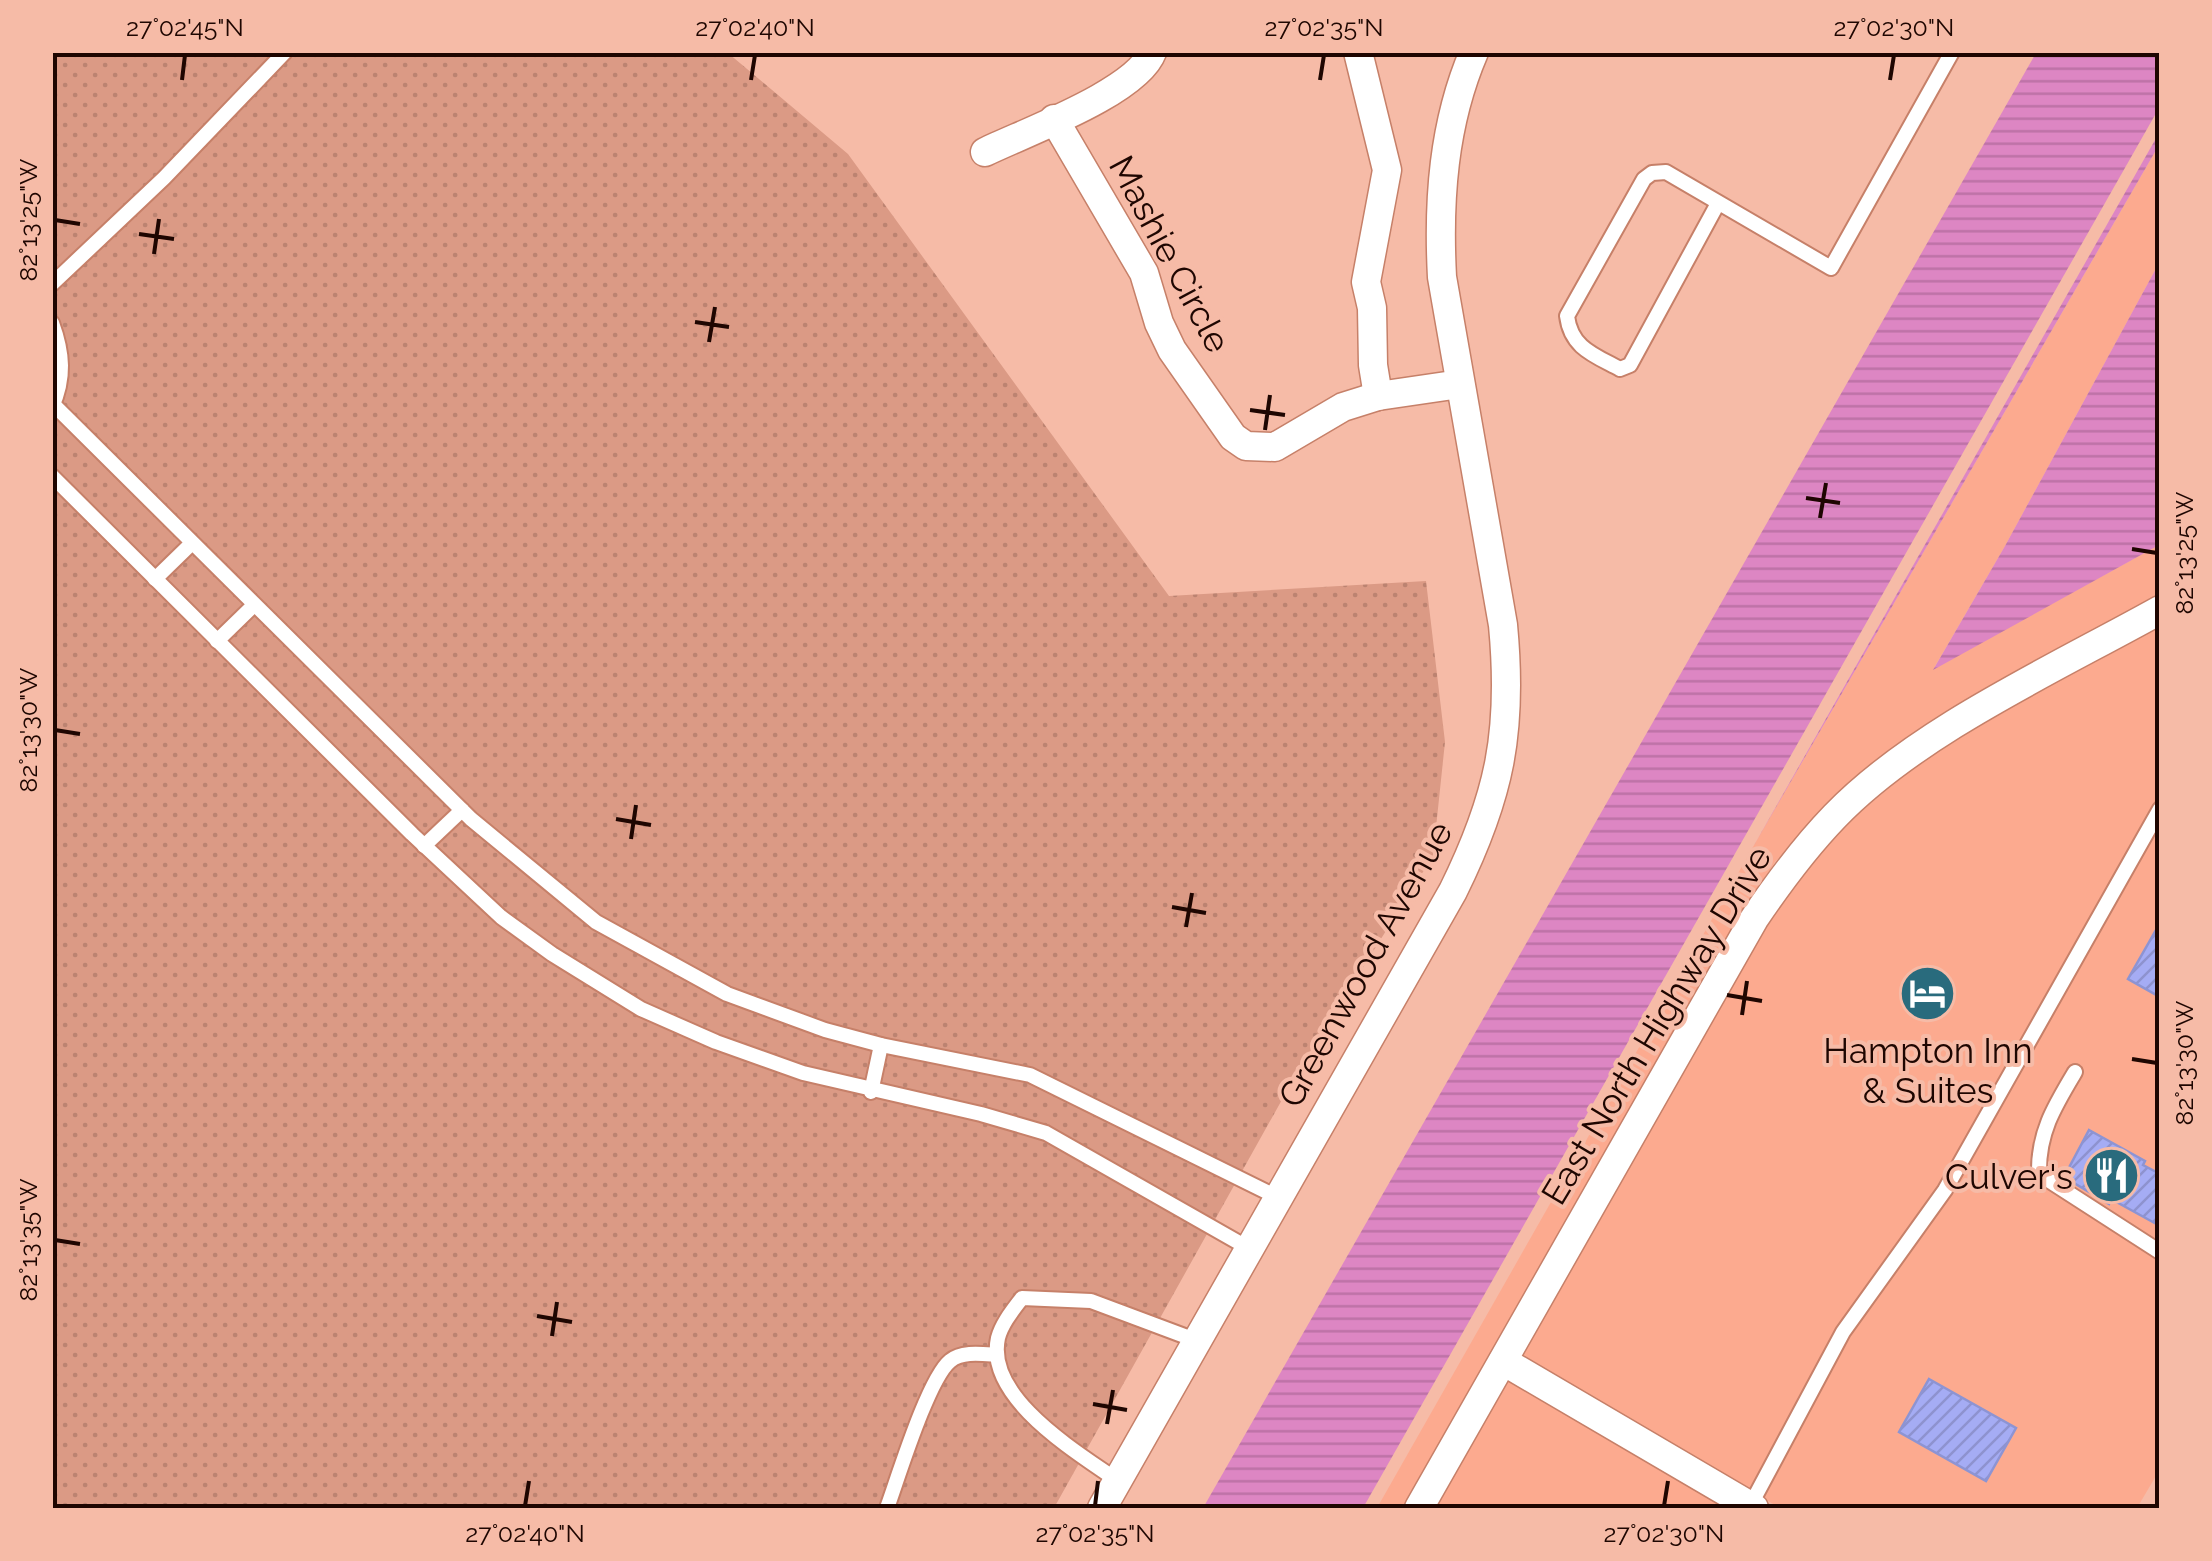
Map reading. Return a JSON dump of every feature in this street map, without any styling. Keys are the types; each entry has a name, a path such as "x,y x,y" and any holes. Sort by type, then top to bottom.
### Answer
{"street":[{"path":"985,152 1116,90 1137,75 1152,52"},
{"path":"1358,52 1387,170 1366,282 1372,308 1378,396"},
{"name":"Greenwood Avenue","path":"1102,1508 1453,892 1477,844 1502,760 1508,677 1503,625 1442,277 1440,200 1454,110 1474,52"},
{"name":"Mashie Circle","path":"1054,118 1144,274 1172,350 1233,437 1246,446 1275,447 1343,407 1378,396 1460,384"},
{"name":"East North Highway Drive","path":"1419,1508 1754,918 1788,868 1838,813 1958,721 2160,610"},
{"path":"1503,1361 1752,1507"}],"lane":[{"path":"52,284 164,178 285,52"},
{"path":"1718,204 1630,365 1620,369 1581,348 1571,337 1567,316 1644,179 1652,172 1666,172 1831,268 1952,52"},
{"path":"52,324 62,350 62,378 53,406 462,810 596,922 726,994 826,1030 1030,1075 1279,1198"},
{"path":"52,476 424,846 501,917 552,954 641,1009 768,1061 871,1092 981,1114 1046,1133 1250,1249"},
{"path":"155,579 192,542"},
{"path":"217,641 254,605"},
{"path":"1752,1507 1843,1332 1945,1190 2160,809"},
{"path":"424,846 462,810"},
{"path":"871,1092 881,1045"},
{"path":"2075,1072 2056,1104 2038,1148 2040,1174 2160,1252"},
{"path":"1118,1481 1041,1427 1011,1391 996,1355 998,1336 1022,1298 1091,1302 1198,1341"},
{"path":"887,1508 934,1384 950,1360 972,1353 996,1355"}],"shaded area":[{"path":"52,53 728,53 848,154 1169,596 1426,581 1445,742 1433,856 1298,1071 1054,1508 53,1508"},
{"path":"2036,53 2159,53 2159,108 1363,1508 1203,1508"},
{"path":"2159,133 2159,145 1753,847"},
{"path":"2159,145 2159,263 1934,668 2159,545 2159,595 1949,711 1886,755 1828,803 1775,862 1742,912 1402,1508 1377,1508 1753,847"},
{"path":"2159,263 2159,545 1933,670 2005,546"},
{"path":"2159,625 2160,1469 2137,1508 1780,1508 1521,1357 1767,925 1799,876 1848,822 1966,732"},
{"path":"1508,1380 1665,1473 1728,1508 1435,1508"}],"building":[{"path":"2160,923 2160,997 2128,979"},
{"name":"Culver's","path":"2089,1130 2145,1161 2143,1165 2160,1174 2160,1226 2111,1199 2109,1204 2064,1177"},
{"path":"1929,1379 2016,1428 1986,1481 1899,1432"}],"place":[{"name":"Hampton Inn & Suites","path":"1928,994"},
{"name":"Culver's","path":"2112,1176"}]}
